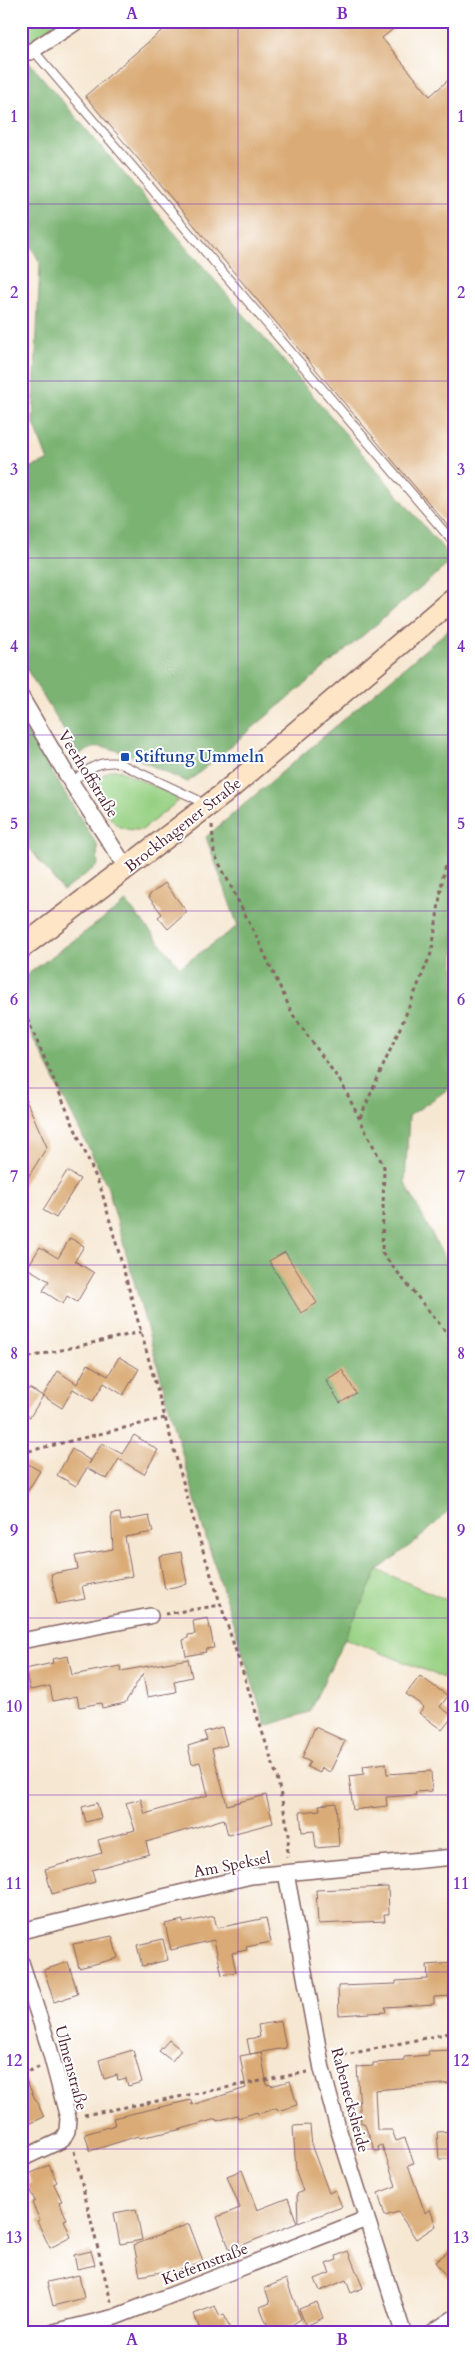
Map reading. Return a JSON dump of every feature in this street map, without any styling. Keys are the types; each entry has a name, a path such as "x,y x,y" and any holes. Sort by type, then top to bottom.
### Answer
{"main road":[{"name":"Brockhagener Straße","path":"21,948 127,869 208,813 454,598"}],"street":[{"path":"31,51 78,21"},
{"name":"Veerhoffstraße","path":"21,697 71,782 127,869"},
{"path":"21,1641 150,1616"},
{"name":"Am Speksel","path":"21,1930 251,1876 454,1857"},
{"name":"Rabenecksheide","path":"286,1873 321,2064 366,2220 403,2332"},
{"name":"Ulmenstraße","path":"21,1962 49,2047 68,2118 67,2131 62,2140 21,2160"},
{"name":"Kiefernstraße","path":"54,2332 115,2317 366,2220"},
{"path":"433,2332 454,2318"}],"lane":[{"path":"31,51 454,543"},
{"path":"71,782 96,765 107,762 119,763 196,799 208,813"}],"path":[{"path":"208,813 214,853 293,1015 342,1084 384,1167 382,1253 454,1342"},
{"path":"359,1119 404,1020 432,951 445,862"},
{"path":"21,1004 101,1189 197,1532 277,1777 289,1834 286,1873"},
{"path":"21,1359 141,1332"},
{"path":"21,1453 165,1418"},
{"path":"150,1616 221,1605"},
{"path":"115,2317 72,2142 68,2118 321,2064 454,2032"}],"green space":[{"path":"21,21 59,21 27,43 21,33"},
{"path":"29,62 453,560 188,782 128,755 105,747 97,747 79,755 21,660 21,471 48,461 33,421 40,263 21,227 21,68"},
{"path":"454,625 454,1085 409,1116 405,1183 454,1276 454,1505 426,1533 378,1570 309,1712 266,1726 203,1528 107,1185 21,1012 21,979 126,902 180,967 238,926 206,837"},
{"path":"21,722 97,845 98,865 63,891 21,837"},
{"path":"111,770 119,770 173,795 178,801 142,830 122,828 110,817 101,802 96,787 100,778"},
{"path":"378,1570 454,1603 454,1682 344,1638"}],"building":[{"path":"173,21 403,21 382,38 430,96 454,75 454,533 85,96"},
{"path":"165,883 187,912 168,929 158,917 162,914 148,896"},
{"path":"21,1089 47,1147 21,1188"},
{"path":"67,1171 80,1179 56,1218 43,1210"},
{"path":"70,1238 84,1246 75,1261 94,1273 77,1302 67,1296 63,1304 43,1291 49,1281 27,1268 40,1247 58,1258"},
{"path":"285,1252 317,1303 301,1313 269,1261"},
{"path":"119,1357 139,1369 123,1395 104,1383 93,1401 73,1389 62,1408 43,1396 58,1371 77,1384 88,1364 108,1376"},
{"path":"342,1370 356,1393 340,1403 326,1380"},
{"path":"29,1388 43,1396 30,1417 21,1412 21,1400"},
{"path":"134,1435 158,1450 144,1474 119,1459 107,1479 87,1468 76,1486 57,1475 72,1449 91,1461 102,1443 122,1454"},
{"path":"21,1460 40,1471 21,1502"},
{"path":"120,1513 121,1521 149,1516 153,1532 125,1537 132,1576 82,1586 85,1599 57,1604 51,1574 78,1569 75,1556 113,1549 111,1514"},
{"path":"181,1552 187,1584 165,1589 159,1556"},
{"path":"208,1618 214,1648 205,1649 206,1652 186,1656 183,1640 188,1638 188,1635 195,1634 193,1621"},
{"path":"68,1656 72,1675 120,1666 121,1671 188,1659 192,1677 174,1681 176,1692 147,1697 143,1673 125,1703 102,1708 101,1703 79,1707 77,1696 53,1701 50,1686 30,1690 25,1669 53,1663 52,1659"},
{"path":"420,1676 448,1696 440,1707 453,1716 442,1730 419,1713 424,1707 406,1694"},
{"path":"222,1727 227,1745 212,1749 227,1805 266,1795 273,1823 228,1835 224,1819 146,1842 149,1854 92,1870 95,1882 52,1894 45,1869 102,1853 98,1840 135,1830 126,1803 141,1799 145,1814 208,1795 200,1762 192,1764 188,1746 207,1740 204,1732"},
{"path":"315,1727 345,1741 330,1772 322,1768 320,1773 307,1767 310,1762 302,1758"},
{"path":"386,1763 387,1774 431,1771 432,1791 415,1792 416,1795 386,1797 387,1806 353,1810 349,1776 364,1774 363,1766"},
{"path":"97,1803 101,1818 86,1822 82,1807"},
{"path":"336,1803 339,1846 316,1848 314,1831 302,1832 300,1812 320,1810 319,1805"},
{"path":"388,1887 389,1914 384,1914 385,1921 318,1924 316,1890"},
{"path":"214,1916 217,1928 266,1918 271,1942 246,1947 247,1950 232,1953 236,1972 222,1975 214,1940 171,1950 165,1924 183,1920 183,1923"},
{"path":"112,1936 118,1958 79,1968 73,1944"},
{"path":"163,1939 168,1960 142,1966 137,1945"},
{"path":"68,1962 78,1994 54,2002 44,1970"},
{"path":"454,1963 454,1996 434,1997 434,2004 385,2007 386,2012 339,2015 338,1986 396,1984 396,1981 428,1979 427,1965"},
{"path":"281,2021 286,2048 250,2054 247,2039 260,2037 258,2025"},
{"path":"169,2040 181,2050 172,2061 159,2051"},
{"path":"133,2050 142,2082 128,2086 126,2078 118,2080 117,2075 104,2079 99,2060"},
{"path":"454,2050 454,2083 375,2090 377,2130 392,2130 396,2141 405,2138 414,2163 408,2165 425,2213 430,2209 436,2226 416,2239 398,2212 385,2216 378,2193 396,2186 382,2145 378,2147 379,2151 375,2151 364,2123 361,2123 357,2067 373,2066 373,2063 404,2061 404,2057 429,2055 428,2051"},
{"path":"261,2052 267,2085 270,2084 271,2086 290,2081 297,2105 278,2111 277,2108 238,2118 237,2115 178,2130 139,2138 138,2136 90,2151 85,2134 115,2125 113,2118 191,2100 192,2105 246,2088 240,2056"},
{"path":"21,2070 44,2117 25,2126 21,2117"},
{"path":"310,2125 312,2147 329,2193 335,2190 342,2207 298,2223 297,2194 303,2191 296,2171 293,2126"},
{"path":"454,2131 454,2159 439,2159 437,2132"},
{"path":"49,2165 57,2182 54,2184 62,2201 59,2202 67,2219 64,2220 71,2237 50,2248 37,2221 40,2220 32,2203 35,2201 27,2185 31,2183 27,2175"},
{"path":"242,2170 257,2210 288,2198 297,2223 230,2250 217,2217 240,2208 227,2176"},
{"path":"136,2209 142,2240 120,2244 114,2213"},
{"path":"189,2224 203,2261 173,2273 172,2270 140,2276 134,2245"},
{"path":"454,2247 454,2286 435,2262"},
{"path":"91,2251 95,2265 77,2269 74,2255"},
{"path":"348,2251 363,2288 351,2293 346,2280 320,2291 315,2279 330,2273 326,2264 337,2260 336,2256"},
{"path":"79,2275 84,2298 53,2306 47,2282"},
{"path":"286,2279 301,2319 281,2332 270,2332 260,2307 270,2303 265,2288"},
{"path":"317,2302 323,2318 306,2326 299,2309"},
{"path":"215,2306 220,2316 224,2314 231,2332 201,2332 194,2314"}],"place":[{"name":"Stiftung Ummeln","path":"125,757"}]}
